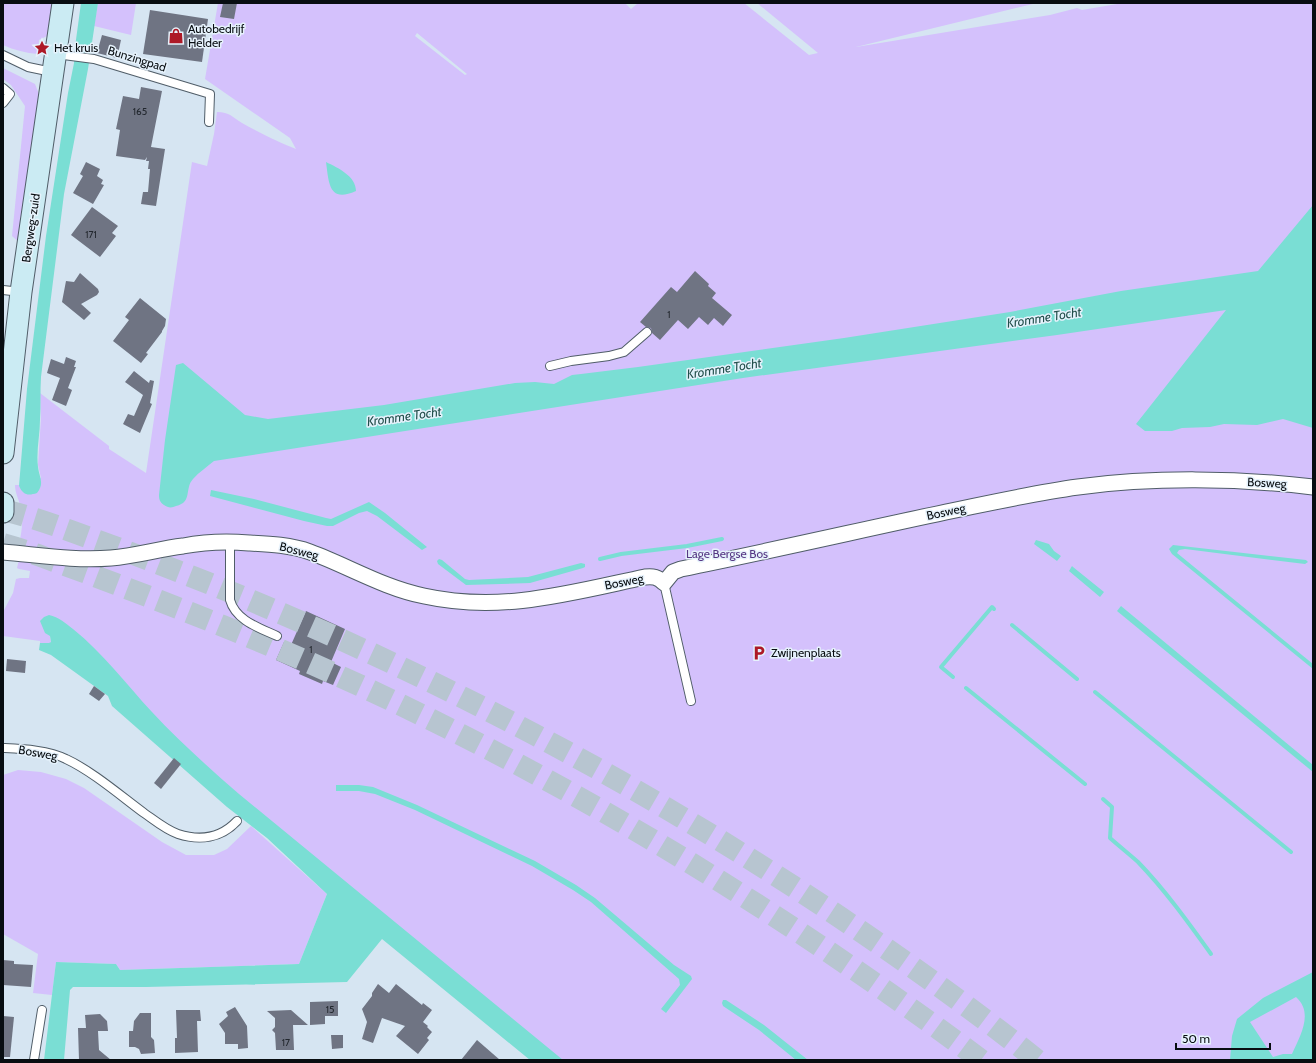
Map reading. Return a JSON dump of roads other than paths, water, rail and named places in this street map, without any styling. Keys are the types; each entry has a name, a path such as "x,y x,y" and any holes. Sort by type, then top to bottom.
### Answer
{"street":[{"name":"Bergweg-zuid","path":"3,453 12,291 59,61 62,3"},
{"name":"Bosweg","path":"3,552 78,559 112,558 183,546 230,542 280,546 309,552 398,589 423,596 453,602 496,603 540,599 653,576 659,578 664,583 668,576 681,569 925,516 1061,489 1148,481 1284,483 1313,487"},
{"path":"3,503 3,512"}],"lane":[{"name":"Bunzingpad","path":"3,55 28,68 59,61 94,59 210,94 210,122"},
{"path":"3,88 10,94 3,103"},
{"path":"550,366 571,361 610,356 624,352 647,332"},
{"path":"230,542 230,600 232,607 238,615 250,623 277,636"},
{"path":"664,583 690,701"},
{"name":"Bosweg","path":"3,748 36,750 65,758 93,776 156,822 176,834 192,838 205,838 220,834 232,827 237,821"},
{"path":"34,1060 42,1010"}],"water":[{"path":"81,3 98,3 88,69 64,194 41,377 40,426 37,455 41,486 37,493 26,494 19,486 27,389 46,236 74,63"},
{"path":"326,162 346,173 353,181 356,191 340,195 335,193 328,178"},
{"name":"Kromme Tocht","path":"1313,205 1313,428 1283,419 1257,425 1224,424 1210,427 1182,428 1172,431 1145,431 1136,424 1226,310 743,378 214,461 200,472 190,483 185,502 173,507 168,507 160,500 159,495 165,440 176,365 183,363 245,415 268,419 384,405 515,383 535,382 554,384 572,375 844,338 1010,312 1121,291 1258,271"},
{"path":"211,490 254,499 331,519 369,502 427,547 422,550 377,516 367,511 359,513 333,526 327,526 210,496"},
{"path":"1036,540 1049,544 1054,551 1061,556 1057,561 1034,544"},
{"path":"1173,545 1306,560 1308,562 1305,564 1185,549 1179,550 1177,553 1313,664 1313,669 1172,554 1169,549"},
{"path":"439,559 465,579 469,580 528,577 581,563 585,564 585,567 530,583 466,585 438,564 437,561"},
{"path":"1072,566 1104,592 1100,597 1069,571"},
{"path":"1121,606 1313,765 1313,772 1117,611"},
{"path":"49,615 62,620 84,638 152,712 205,764 239,794 563,1060 530,1060 382,939 347,982 146,987 73,987 70,990 64,1060 44,1060 56,962 116,964 120,970 299,964 327,894 267,838 227,807 112,706 108,696 51,655 39,650 40,643 51,642 50,636 45,633 40,621"},
{"path":"336,785 359,785 373,787 417,805 535,861 595,898 674,965 691,976 692,979 666,1013 661,1009 680,985 679,979 591,902 532,866 415,810 375,794 359,791 336,791"},
{"path":"1313,972 1313,1060 1230,1060 1232,1036 1237,1019 1263,998","holes":["1296,997 1301,1003 1305,1017 1304,1025 1292,1054 1283,1054 1273,1057 1250,1022"]},
{"path":"723,1000 726,1000 764,1025 808,1060 796,1060 759,1030 723,1006"}],"waterway":[{"path":"600,559 621,554 687,546 722,539"},
{"path":"953,677 941,667 992,607 994,609"},
{"path":"1012,625 1077,679"},
{"path":"966,688 1085,784"},
{"path":"1095,692 1291,852"},
{"path":"1103,799 1112,807 1110,838 1138,862 1158,884 1211,954"}],"tunnel":[{"path":"3,510 45,522 115,547 264,606 414,673 560,748 632,788 702,830 841,918 940,987 1037,1060"},
{"path":"3,544 24,550 169,604 319,667 419,714 517,764 613,817 708,874 801,933 892,995 981,1060"}],"place":[{"name":"Autobedrijf Helder","path":"176,36"},
{"name":"Het kruis","path":"42,48"},
{"name":"Zwijnenplaats","path":"759,653"}],"park label":[{"name":"Lage Bergse Bos","path":"727,554"}]}
